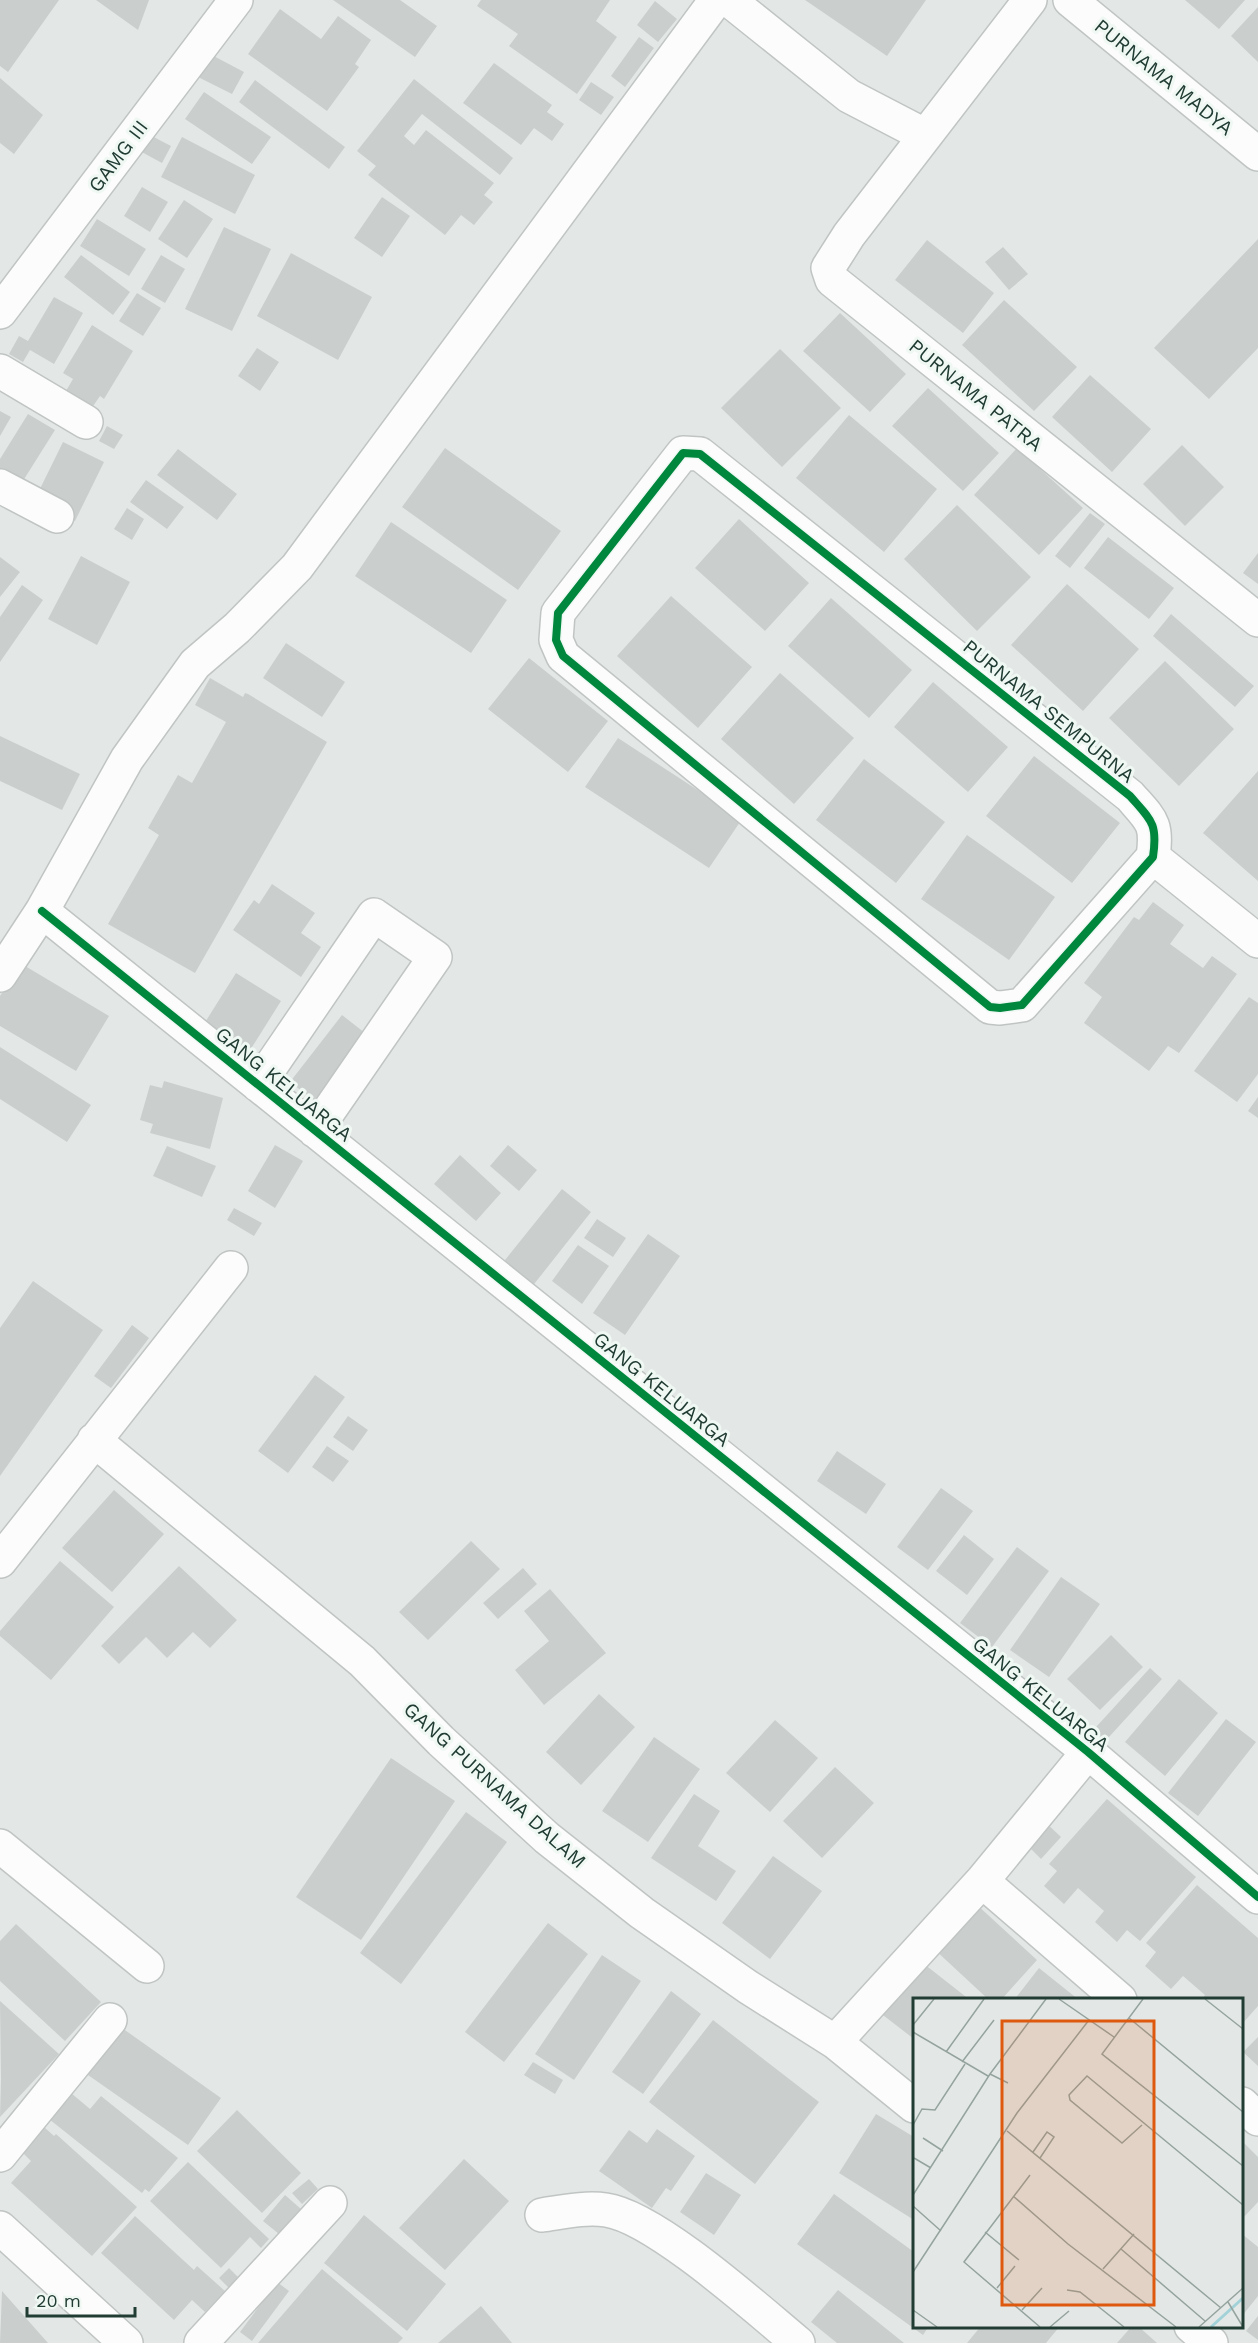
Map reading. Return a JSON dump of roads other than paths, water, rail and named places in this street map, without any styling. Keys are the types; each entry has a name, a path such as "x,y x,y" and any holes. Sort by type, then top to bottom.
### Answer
{"street":[{"name":"GAMG III","path":"0,312 236,0"},
{"path":"0,975 42,910 127,759 195,664 237,628 297,567 716,0"},
{"path":"729,0 849,96 924,135 1030,0"},
{"name":"PURNAMA MADYA","path":"1070,0 1258,154"},
{"name":"PURNAMA PATRA","path":"924,135 849,235 828,268 832,280 1258,620"},
{"path":"0,371 86,422"},
{"name":"PURNAMA SEMPURNA","path":"683,453 700,454 1130,796 1153,822 1156,839 1153,856 1022,1005 1000,1008 990,1006 563,656 556,640 558,614 678,457 683,453"},
{"path":"0,486 57,516"},
{"path":"1153,856 1258,941"},
{"name":"GANG KELUARGA","path":"42,910 1088,1752 1258,1897"},
{"path":"258,1084 374,915 435,957 315,1131"},
{"path":"0,1561 231,1268"},
{"name":"GANG PURNAMA DALAM","path":"94,1440 362,1661 441,1741 547,1838 642,1913 748,1987 835,2042 913,2104"},
{"path":"835,2042 982,1881 1088,1752"},
{"path":"0,1846 147,1965"},
{"path":"982,1881 1118,1998"},
{"path":"0,2155 110,2020"},
{"path":"1243,2105 1258,2118"},
{"path":"201,2343 330,2203"},
{"path":"542,2215 598,2210 628,2218 649,2229 717,2276 798,2343"},
{"path":"0,2228 126,2343"},
{"path":"1193,2328 1211,2343"}]}
